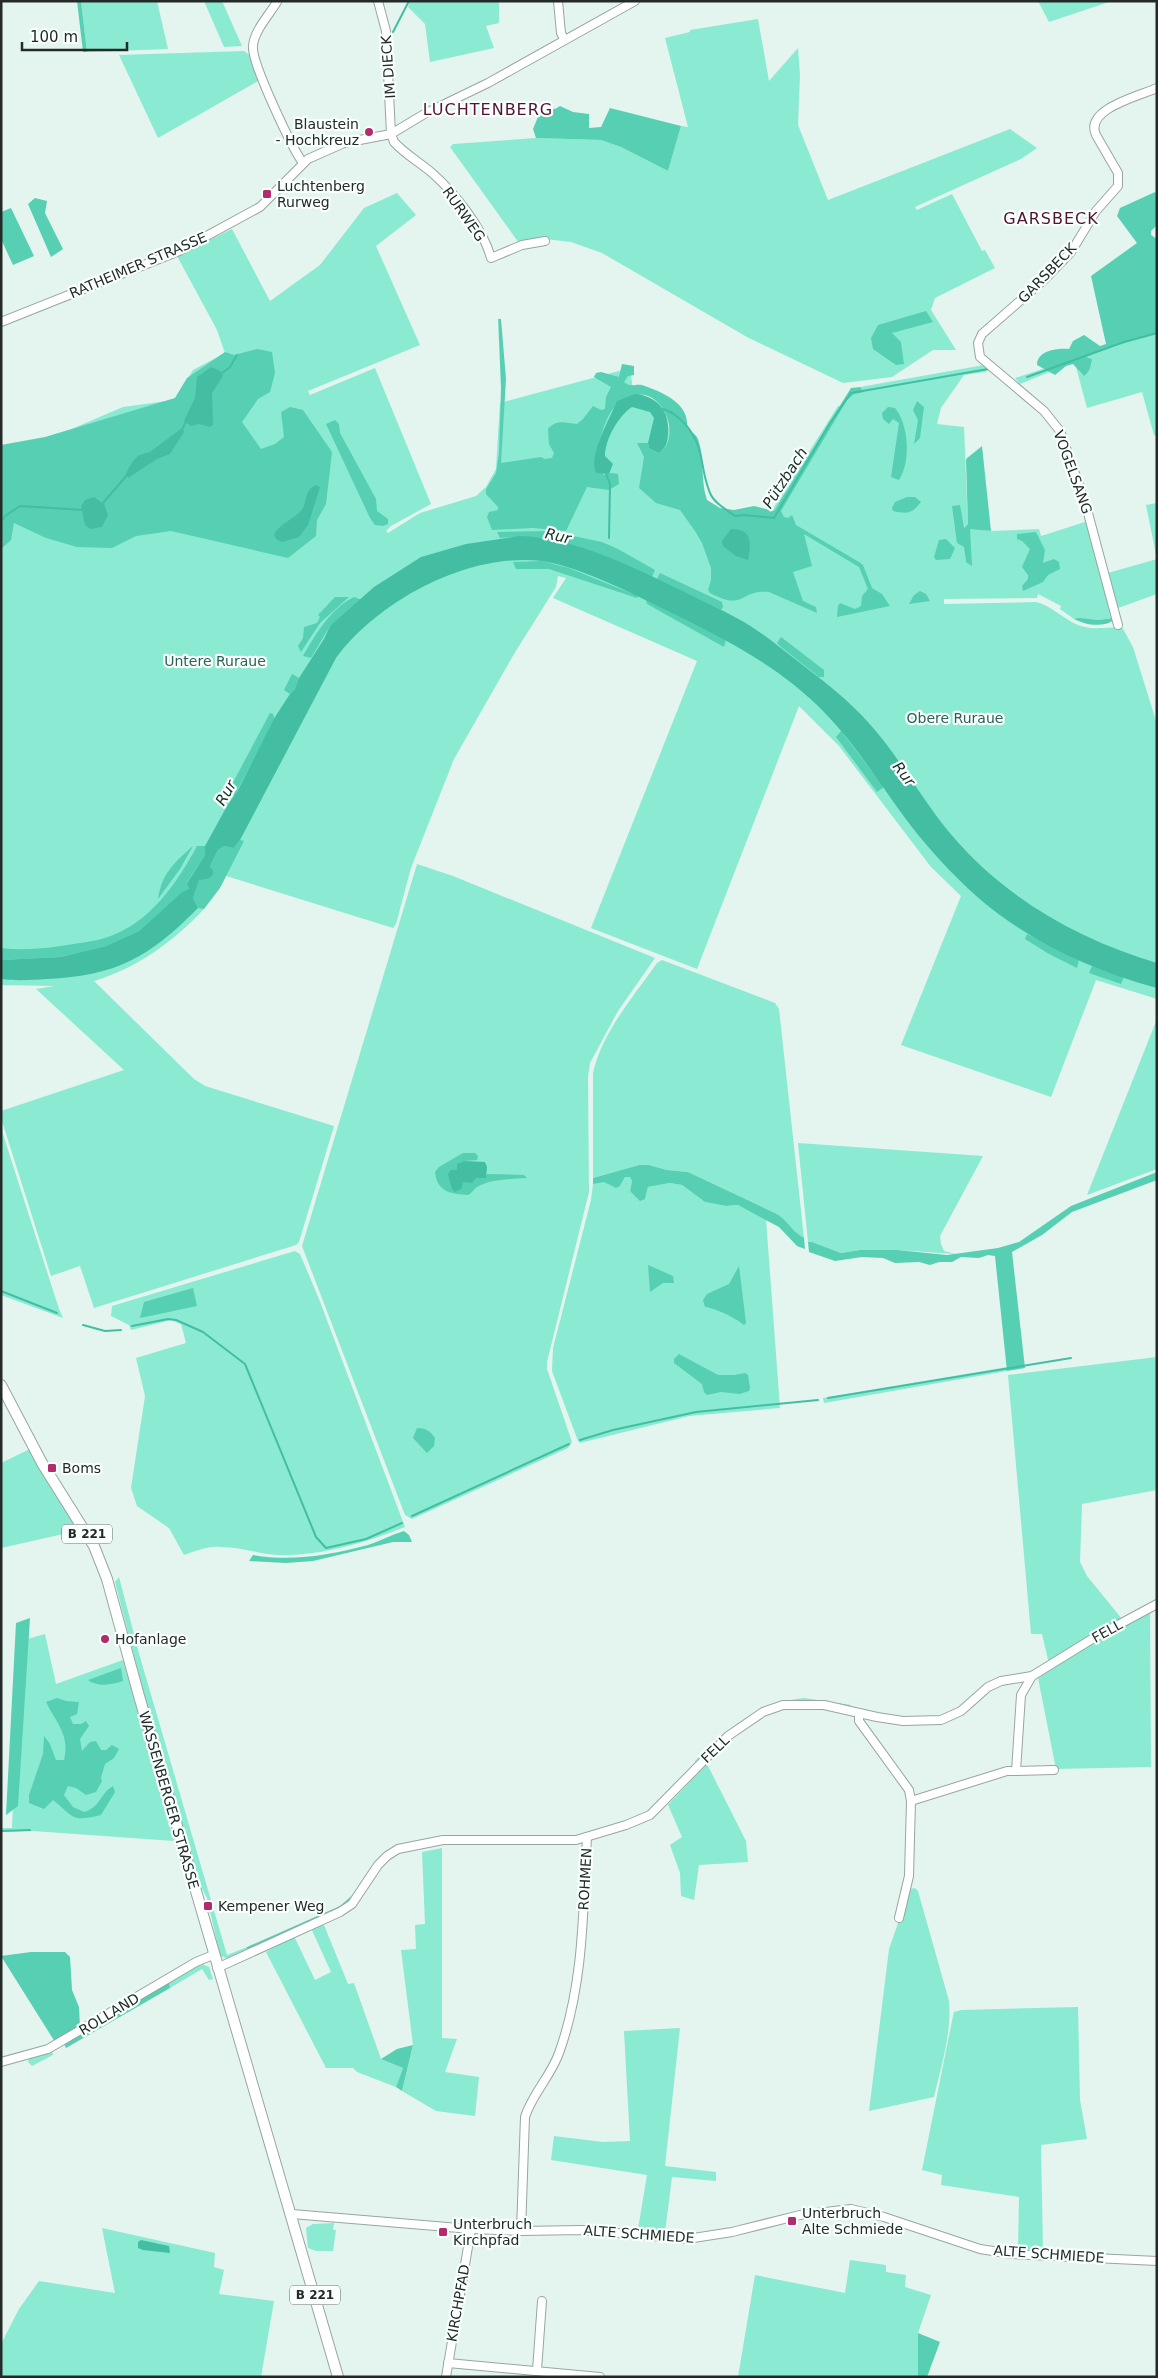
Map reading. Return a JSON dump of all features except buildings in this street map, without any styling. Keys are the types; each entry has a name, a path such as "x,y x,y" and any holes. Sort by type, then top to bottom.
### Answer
{"main road":[{"name":"WASSENBERGER STRASSE","path":"1,1385 42,1463 83,1525 102,1562 217,1968 292,2214 338,2377"}],"street":[{"name":"IM DIECK","path":"378,1 386,31 391,134"},
{"path":"558,1 561,33 564,39"},
{"name":"RATHEIMER STRASSE","path":"1,322 179,251 247,216 271,198 303,163 344,144 391,134 426,113 488,83 634,1"},
{"path":"279,2 254,42 253,55 282,126 295,152 303,163"},
{"name":"GARSBECK","path":"978,351 982,334 1045,279 1071,252 1096,212 1118,186 1118,173 1093,128 1094,121 1100,114 1157,88"},
{"name":"RURWEG","path":"391,134 399,148 428,170 456,197 481,236 491,258 522,245 545,241"},
{"name":"VOGELSANG","path":"978,351 980,357 1044,411 1060,431 1085,502 1118,625"},
{"name":"FELL","path":"587,1837 650,1815 728,1736 763,1712 783,1705 824,1705 903,1721 941,1720 961,1711 988,1686 1001,1681 1032,1676 1092,1639 1157,1604"},
{"name":"FELL","path":"1016,1770 1021,1695 1032,1676"},
{"path":"1011,1680 1021,1695"},
{"path":"859,1713 860,1721 909,1790 911,1801 909,1876 899,1918"},
{"path":"911,1801 1007,1771 1054,1770"},
{"name":"ROHMEN","path":"217,1968 340,1912 352,1904 378,1865 398,1849 443,1840 576,1840 587,1837 580,1973 558,2055 529,2104 525,2118 521,2231"},
{"name":"ROLLAND","path":"1,2062 48,2049 196,1962 214,1955"},
{"name":"ALTE SCHMIEDE","path":"292,2214 471,2229 521,2231 582,2230 687,2239 732,2232 800,2215 851,2209 884,2216 980,2249 1012,2254 1157,2261"},
{"name":"KIRCHPFAD","path":"446,2377 471,2229"},
{"path":"537,2370 542,2301"},
{"path":"448,2363 600,2377"}],"green space":[{"path":"81,1 157,1 168,49 87,52"},
{"path":"204,1 222,1 242,46 224,47"},
{"path":"410,1 499,1 499,23 486,26 494,48 430,62 425,24 408,7"},
{"path":"1038,1 1112,1 1049,22"},
{"path":"758,19 769,81 798,48 800,75 798,125 828,200 1010,129 1037,148 1021,159 915,207 917,210 952,194 982,251 985,250 995,268 935,298 931,310 956,350 933,350 892,377 843,383 747,337 602,253 571,242 545,239 519,243 450,147 453,144 536,138 601,140 621,147 668,171 681,126 688,127 665,38 690,32 690,30"},
{"path":"244,51 251,56 260,80 158,138 119,55"},
{"path":"397,193 416,215 376,246 420,345 308,391 310,395 375,368 431,504 391,526 386,531 388,533 420,513 476,496 486,487 496,469 500,403 630,368 633,390 657,402 702,499 722,516 769,515 838,406 854,392 862,390 860,387 984,365 990,369 985,372 964,375 941,408 937,424 964,427 968,524 963,529 966,562 970,528 991,531 1039,529 1041,536 1088,521 1114,618 1098,620 1074,619 1060,609 1061,606 1038,594 1037,598 944,599 944,604 1036,602 1047,606 1072,622 1084,627 1122,627 1133,647 1157,724 1157,999 1096,980 1051,1097 901,1045 961,896 931,867 839,746 799,706 697,969 591,928 697,661 553,598 566,578 558,576 556,587 514,654 454,759 411,868 396,924 393,928 223,875 202,908 204,909 167,943 125,969 94,981 194,1079 205,1086 334,1126 299,1242 296,1245 94,1308 80,1266 51,1276 1,1118 1,1111 124,1070 36,989 54,986 1,985 1,510 46,440 123,407 174,400 193,370 225,353 217,330 177,256 232,229 270,301 320,265 364,208"},
{"path":"1157,334 1157,436 1154,435 1142,392 1087,408 1076,367 1083,375 1091,366 1092,359 1085,357 1107,348"},
{"path":"1055,365 1052,371 1020,384 1015,378"},
{"path":"1157,503 1157,559 1146,505"},
{"path":"1157,559 1157,594 1118,608 1108,573"},
{"path":"417,864 453,876 655,958 618,1011 590,1063 588,1077 589,1192 547,1362 547,1369 572,1442 568,1448 412,1519 405,1515 302,1246"},
{"path":"662,960 775,1003 779,1009 804,1238 791,1231 777,1214 688,1172 639,1165 593,1178 593,1073 597,1058 620,1015 657,963"},
{"path":"1157,1019 1157,1169 1087,1195"},
{"path":"1,1128 59,1309 63,1318 1,1295"},
{"path":"798,1143 983,1156 940,1236 944,1251 956,1254 897,1250 860,1250 841,1253 808,1242"},
{"path":"625,1177 630,1177 632,1181 630,1191 645,1199 648,1187 670,1183 682,1185 705,1202 726,1206 738,1205 766,1219 780,1408 689,1416 580,1443 578,1441 552,1371 553,1348 591,1200 593,1184 604,1181 614,1187 620,1186"},
{"path":"295,1251 300,1254 319,1299 405,1527 327,1551 278,1555 236,1548 211,1547 184,1555 169,1528 137,1506 131,1488 145,1396 136,1358 186,1343 181,1324 171,1320 131,1330 129,1325 111,1316 112,1306"},
{"path":"1157,1357 1157,1490 1082,1504 1080,1562 1087,1576 1122,1619 1049,1664 1042,1634 1031,1634 1008,1375"},
{"path":"1007,1367 1007,1371 824,1403 823,1398"},
{"path":"30,1449 81,1530 1,1548 1,1463"},
{"path":"119,1577 140,1657 227,1955 247,1947 247,1952 228,1959 221,1956 219,1951 207,1898 198,1881 152,1725 115,1582"},
{"path":"1150,1611 1151,1767 1056,1769 1038,1678 1113,1630"},
{"path":"45,1634 56,1684 123,1660 174,1841 33,1831 1,1832 1,1828 12,1828 20,1641"},
{"path":"804,1698 851,1705 850,1708 772,1708 696,1765 695,1761 731,1728 744,1719 770,1706"},
{"path":"707,1764 746,1841 748,1862 699,1865 694,1900 681,1896 680,1873 670,1845 682,1837 668,1805"},
{"path":"442,1848 442,2038 457,2039 445,2072 479,2077 475,2116 436,2111 402,2091 413,2045 401,1950 416,1949 415,1925 425,1924 422,1852"},
{"path":"915,1888 918,1891 949,2001 949,2025 945,2049 934,2097 869,2111 889,1949 910,1889"},
{"path":"324,1925 348,1984 354,1983 381,2059 403,2068 396,2087 357,2072 353,2068 326,2068 266,1952 294,1936 315,1980 331,1972 311,1928"},
{"path":"202,1964 209,1967 213,1979 209,1980 202,1969 170,1988 169,1982"},
{"path":"1078,2007 1080,2100 1087,2139 1041,2145 1043,2251 1018,2249 1019,2197 941,2185 942,2175 922,2170 953,2016 954,2012 961,2010"},
{"path":"680,2028 665,2166 716,2172 716,2181 672,2177 665,2232 638,2229 647,2175 551,2160 554,2136 603,2142 630,2141 624,2031"},
{"path":"52,2051 53,2055 32,2066 28,2062 29,2058"},
{"path":"334,2223 333,2230 336,2230 333,2251 316,2251 308,2248 306,2228 313,2224"},
{"path":"102,2228 215,2253 214,2267 224,2270 219,2294 274,2301 261,2377 1,2377 1,2344 19,2309 39,2281 115,2293"},
{"path":"850,2260 886,2265 886,2272 906,2275 905,2287 931,2295 918,2333 918,2377 738,2377 755,2275 845,2293"}],"shaded area":[{"path":"77,1 81,1 87,52 83,52"},
{"path":"560,106 573,112 589,114 589,128 601,127 610,108 681,126 668,171 621,147 601,140 536,138 533,129 542,107 555,109"},
{"path":"1155,192 1157,196 1157,225 1151,231 1151,235 1157,239 1157,334 1107,348 1086,357 1092,359 1090,369 1084,376 1073,364 1066,366 1055,375 1037,365 1040,356 1044,353 1059,349 1069,349 1073,341 1084,335 1100,346 1106,344 1091,276 1137,243 1117,216 1120,208"},
{"path":"35,198 47,201 45,213 63,249 51,257 28,204"},
{"path":"11,208 34,256 13,265 1,239 1,212"},
{"path":"926,311 933,322 892,333 901,342 904,364 896,365 873,349 871,338 878,325"},
{"path":"498,319 501,319 506,379 501,463 541,457 545,459 552,458 554,453 549,444 548,429 551,426 561,422 577,424 593,406 601,410 605,409 606,397 611,387 594,377 596,373 601,372 619,377 622,364 634,366 634,375 628,376 624,382 631,385 642,385 666,395 679,405 684,412 687,419 687,428 697,437 700,447 707,500 720,508 734,510 754,506 774,511 851,388 860,387 864,392 854,394 847,400 781,511 784,517 788,518 792,515 796,525 863,565 872,588 882,594 890,606 837,617 840,603 855,609 861,606 862,596 868,589 859,567 804,534 812,566 793,572 803,601 816,607 817,613 769,592 759,592 737,600 722,598 710,593 708,590 711,580 711,568 702,543 695,531 680,510 656,503 639,488 644,457 637,443 648,443 649,448 659,453 666,445 669,435 669,423 665,412 649,396 638,395 626,399 610,413 602,432 595,458 604,475 618,474 619,484 609,490 587,487 566,531 533,528 492,530 487,517 489,512 498,510 498,507 486,494 486,489 496,473 499,453 501,388"},
{"path":"257,349 272,352 275,373 270,392 258,399 242,422 261,449 275,444 284,437 281,412 290,407 303,410 332,452 326,504 317,520 316,536 288,558 171,531 136,536 112,548 77,547 46,538 14,523 11,540 1,549 1,445 45,437 175,398 187,378 225,352 234,355"},
{"path":"917,401 924,407 920,438 914,444 918,420 913,410"},
{"path":"888,407 895,408 900,415 906,434 907,454 899,480 891,477 899,423 893,419 889,424 883,419 882,413"},
{"path":"335,420 339,424 340,433 376,499 377,511 388,519 388,524 383,526 375,525 370,518 326,424"},
{"path":"982,446 991,531 970,529 972,566 966,562 964,547 957,543 952,506 960,505 964,528 968,524 966,459"},
{"path":"907,497 915,497 921,502 915,509 909,512 893,511 892,508 895,502"},
{"path":"549,531 602,542 655,570 652,577 616,560 578,547 540,538 500,538 497,532"},
{"path":"1036,532 1045,550 1043,563 1054,559 1059,562 1060,569 1048,575 1043,582 1023,591 1022,586 1028,579 1028,575 1022,567 1030,549 1017,539 1017,534"},
{"path":"946,539 955,548 950,559 936,560 934,557 939,540"},
{"path":"542,561 569,568 638,596 637,598 549,569 516,569 513,562"},
{"path":"660,573 722,602 723,607 721,610 657,579"},
{"path":"920,591 926,594 930,601 909,604 914,595"},
{"path":"335,597 349,597 320,623 301,652 298,646 303,638 304,627 317,623 320,617 318,615"},
{"path":"354,597 362,600 330,626 311,658 303,656 318,631 331,615"},
{"path":"646,600 726,639 724,647 647,604"},
{"path":"1114,618 1114,620 1105,624 1094,625 1074,619 1098,620"},
{"path":"781,637 824,670 824,677 819,677 781,647 777,643"},
{"path":"292,674 299,678 295,689 290,694 284,690"},
{"path":"270,713 273,714 275,720 234,796 229,790"},
{"path":"841,731 884,787 877,792 836,737"},
{"path":"240,840 244,841 220,888 204,909 198,908 193,898 199,879 211,876 213,870 210,866 218,850 224,846 234,848"},
{"path":"193,846 180,869 158,899 162,882 166,875"},
{"path":"197,846 205,846 205,855 187,882 189,889 182,892 139,931 106,946 61,957 1,960 1,948 47,948 100,939 123,931 137,922 161,900 181,874"},
{"path":"1027,934 1079,960 1077,968 1025,939"},
{"path":"1092,966 1124,977 1121,984 1089,973"},
{"path":"463,1153 475,1153 478,1156 477,1160 465,1161 457,1170 451,1170 451,1186 461,1185 463,1182 476,1178 485,1178 487,1174 524,1175 527,1178 488,1182 477,1187 468,1195 446,1191 436,1179 435,1172 439,1167"},
{"path":"639,1165 688,1172 777,1214 804,1238 805,1249 797,1246 779,1227 738,1205 726,1206 705,1202 682,1185 670,1183 648,1187 645,1199 640,1201 630,1191 632,1181 630,1177 625,1177 620,1186 616,1188 604,1182 593,1184 593,1178"},
{"path":"1157,1172 1157,1180 1072,1212 1042,1235 1012,1252 1025,1368 1007,1371 995,1256 988,1255 979,1258 961,1257 952,1262 939,1262 930,1265 919,1262 895,1263 883,1258 862,1257 835,1261 809,1252 808,1242 841,1253 860,1250 897,1250 947,1255 998,1248 1019,1242 1071,1206"},
{"path":"648,1265 673,1276 674,1283 663,1283 650,1292"},
{"path":"739,1266 746,1323 744,1325 736,1319 705,1307 703,1300 707,1294 729,1284"},
{"path":"193,1288 197,1306 140,1318 144,1302"},
{"path":"679,1354 718,1375 745,1373 748,1375 749,1391 740,1394 721,1392 707,1395 702,1384 674,1363 674,1359"},
{"path":"417,1428 428,1430 435,1438 434,1446 427,1453 413,1438"},
{"path":"404,1531 409,1535 412,1542 393,1542 313,1561 286,1563 249,1561 253,1555 296,1558 340,1552 368,1545"},
{"path":"30,1618 18,1806 6,1815 16,1623"},
{"path":"121,1668 123,1681 105,1685 96,1684 88,1680"},
{"path":"57,1698 79,1702 77,1714 70,1717 73,1724 81,1724 86,1721 89,1726 80,1739 82,1751 90,1742 96,1741 101,1750 106,1750 112,1745 119,1749 114,1758 105,1764 101,1778 102,1781 96,1792 86,1795 76,1788 68,1786 64,1795 73,1807 84,1812 94,1807 105,1792 113,1786 115,1792 101,1815 84,1818 74,1817 53,1800 44,1809 29,1803 29,1795 43,1754 44,1736 50,1744 56,1760 64,1760 64,1736 46,1702"},
{"path":"363,1886 344,1907 247,1952 247,1947 340,1906"},
{"path":"31,1952 65,1952 70,1957 72,1990 79,2007 80,2027 55,2042 1,1956"},
{"path":"169,1982 170,1988 66,2048 64,2044"},
{"path":"413,2045 402,2091 396,2087 403,2068 381,2059 397,2049"},
{"path":"918,2333 940,2342 927,2377 918,2377"}],"water":[{"path":"211,367 220,371 223,376 212,393 213,425 210,427 199,424 191,426 184,421 195,398 197,377"},
{"path":"635,394 643,395 656,401 664,412 668,425 668,439 665,447 659,453 649,448 648,443 654,418 650,412 632,407 617,422 607,443 605,456 613,464 609,474 596,473 594,465 597,447 617,401"},
{"path":"182,428 184,432 170,454 157,459 128,478 126,473 139,455 150,452"},
{"path":"316,485 320,487 308,525 299,537 282,542 276,539 274,535 276,531 300,512 305,504 308,492"},
{"path":"94,497 104,504 108,515 102,527 90,529 85,525 81,506 85,500"},
{"path":"731,529 743,532 749,538 748,560 736,556 723,546 722,541"},
{"name":"Rur","path":"520,536 558,541 613,559 715,607 760,632 829,685 860,713 888,747 949,832 993,877 1017,896 1070,928 1098,942 1157,963 1157,988 1110,973 1065,954 1022,930 982,901 949,870 919,836 862,757 824,712 791,683 755,658 698,626 593,576 558,564 542,561 514,560 485,564 456,572 428,584 401,599 376,617 354,637 336,658 240,840 234,848 224,846 218,850 210,866 213,870 212,875 209,878 199,880 193,898 198,908 164,939 130,961 93,974 41,979 1,979 1,960 61,957 106,946 139,931 182,892 189,889 187,883 205,855 205,846 238,790 275,717 295,689 299,678 324,639 330,626 374,587 421,557 466,544"},
{"path":"465,1161 485,1162 487,1167 486,1178 476,1178 472,1183 463,1182 461,1189 455,1192 452,1189 448,1174 451,1170 457,1170 457,1164"},
{"path":"141,2240 169,2246 170,2253 138,2248 138,2242"}],"waterway":[{"path":"393,32 409,1"},
{"name":"Pützbach","path":"1027,377 1124,342 1157,333"},
{"path":"221,374 230,367 237,355"},
{"name":"Pützbach","path":"663,409 678,417 692,433 699,450 710,493 718,503 735,516 774,518 830,423 851,393 988,369"},
{"path":"182,430 186,421"},
{"path":"102,504 128,474"},
{"name":"Pützbach","path":"606,474 610,484 609,538"},
{"path":"1,522 5,516 20,506 83,510"},
{"path":"1,1291 57,1313"},
{"path":"132,1326 168,1319 176,1320 203,1332 245,1364 316,1537 326,1548 366,1539 402,1523"},
{"path":"83,1325 105,1331 121,1330"},
{"path":"828,1398 1071,1358"},
{"path":"580,1440 613,1430 696,1412 818,1400"},
{"path":"412,1516 569,1444"},
{"path":"1,1831 30,1830"}],"place":[{"name":"Blaustein - Hochkreuz","path":"369,132"},
{"name":"Luchtenberg Rurweg","path":"267,194"},
{"name":"Boms","path":"52,1468"},
{"name":"Hofanlage","path":"105,1639"},
{"name":"Kempener Weg","path":"208,1906"},
{"name":"Unterbruch Alte Schmiede","path":"792,2221"},
{"name":"Unterbruch Kirchpfad","path":"443,2232"}],"district":[{"name":"LUCHTENBERG","path":"488,109"},
{"name":"GARSBECK","path":"1051,218"}],"park label":[{"name":"Untere Ruraue","path":"215,661"},
{"name":"Obere Ruraue","path":"955,718"}]}
